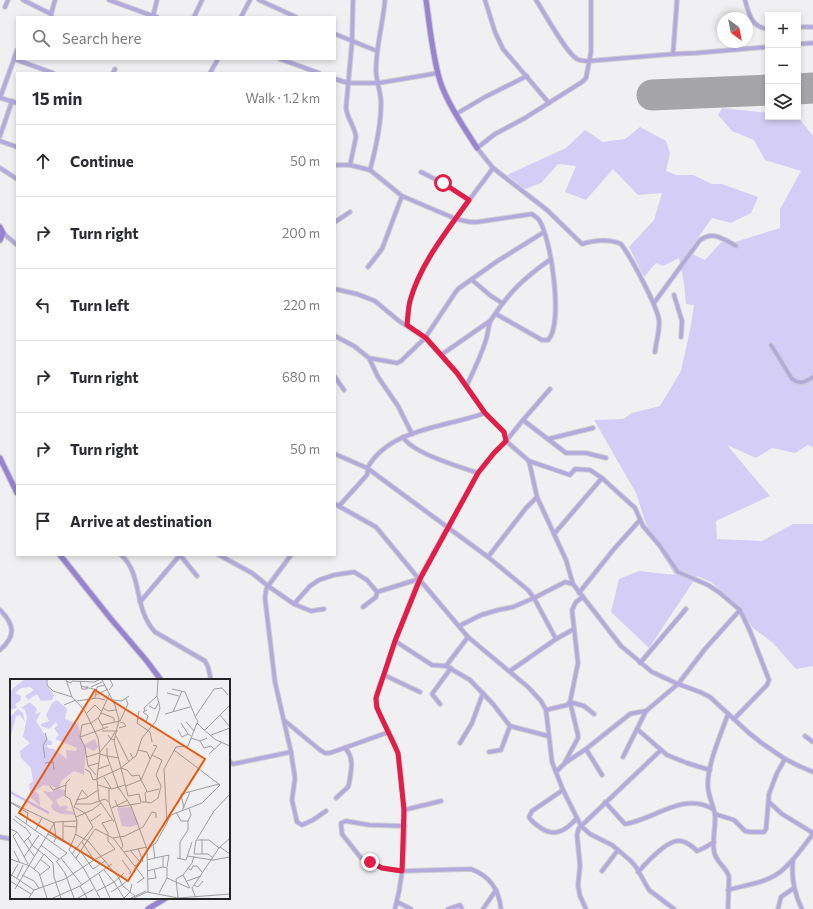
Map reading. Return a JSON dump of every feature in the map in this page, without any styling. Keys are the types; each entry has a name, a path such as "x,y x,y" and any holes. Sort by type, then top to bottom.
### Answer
{"street":[{"path":"5,7 8,0"},
{"path":"23,0 51,15 55,0"},
{"path":"109,0 154,16 158,0"},
{"path":"194,16 202,0"},
{"path":"242,16 250,0"},
{"path":"259,0 294,16"},
{"path":"350,166 356,137 356,133 346,112 352,42 353,0"},
{"path":"370,170 378,141 381,103 376,70 377,51 383,20 384,0"},
{"path":"426,0 431,45 440,82 456,114 477,148 493,168 547,210 582,244 611,241 621,244 634,265 654,304 659,321 654,352"},
{"path":"485,0 500,44 549,103"},
{"path":"536,0 572,55 578,60 589,61 765,47"},
{"path":"477,148 495,134 525,118 586,78 591,52 591,0"},
{"path":"673,54 677,0"},
{"path":"745,0 752,21 756,25 765,28"},
{"path":"801,27 813,27"},
{"path":"336,34 377,51"},
{"path":"801,44 813,43"},
{"path":"16,53 0,98 16,103"},
{"path":"17,60 50,72"},
{"path":"211,72 217,60"},
{"path":"283,60 315,72"},
{"path":"113,72 115,68"},
{"path":"336,79 348,83 379,83 438,73"},
{"path":"456,114 485,97 527,76"},
{"path":"0,136 12,101"},
{"path":"0,141 16,147"},
{"path":"336,165 370,170 402,196 456,219 477,222 532,214 540,221 551,260 556,297 552,334 547,340 542,340 496,314"},
{"path":"0,168 16,178"},
{"path":"407,325 410,300 429,258 493,168"},
{"path":"421,172 443,183 469,200"},
{"path":"368,267 382,249 402,196"},
{"path":"336,221 350,212"},
{"path":"0,227 3,233 16,243"},
{"path":"369,358 396,363 401,361 426,338 455,292 496,262 544,232"},
{"path":"0,240 3,233"},
{"path":"654,304 700,240 709,235 714,235 736,246"},
{"path":"441,354 490,321 509,294 522,281 551,260"},
{"path":"472,280 502,303"},
{"path":"336,289 357,294 376,301 399,321 426,338 466,385 485,413 504,432 506,441 529,461 570,475 575,469 588,469 602,478 635,508 643,526 660,546 678,572 708,585 740,610 750,631 769,680 768,685 734,719"},
{"path":"674,296 682,321 681,337"},
{"path":"466,385 481,358 489,332 490,321"},
{"path":"336,337 354,346 369,358 378,377 398,406 412,434"},
{"path":"771,345 792,379 800,383 813,377"},
{"path":"336,378 344,390"},
{"path":"395,909 402,871 404,810 398,753 376,703 376,698 395,641 420,579 478,473 550,389"},
{"path":"485,413 472,418 403,436 375,456 367,468 367,475 337,505 376,527 468,637 510,671 535,694 546,710 552,762 563,790 581,826 590,834 612,845 618,850 636,867 649,890 674,909"},
{"path":"523,420 566,454 586,453 606,458"},
{"path":"548,439 593,428"},
{"path":"403,436 408,444 417,450 478,473"},
{"path":"336,454 367,468 488,557 528,590 534,598 556,639"},
{"path":"0,458 16,492"},
{"path":"529,461 537,497 569,566 572,584 621,646 652,672 700,692 718,703 749,733 785,759 813,772"},
{"path":"554,534 602,478"},
{"path":"488,557 526,508 537,497"},
{"path":"579,593 614,549 640,520"},
{"path":"61,556 160,679"},
{"path":"122,556 129,563 134,576 144,617 148,624 155,632 205,661 211,679"},
{"path":"140,602 179,556"},
{"path":"181,556 197,576"},
{"path":"290,556 268,586 265,598 275,682 292,752 295,778 292,800 297,822 302,824 313,820 326,811"},
{"path":"227,557 252,573 294,604 311,611 324,609"},
{"path":"294,604 314,583 334,575 349,572 354,572 361,575 377,592"},
{"path":"377,592 420,579"},
{"path":"459,626 481,615 512,607 534,598 565,582 572,584"},
{"path":"363,607 376,597 377,592"},
{"path":"565,763 578,735 570,702 578,663 572,610 576,602 582,597"},
{"path":"640,663 686,609"},
{"path":"0,610 11,625 12,632 10,638 0,650"},
{"path":"623,757 646,711 678,684 705,649 740,610"},
{"path":"510,671 556,639 574,629"},
{"path":"446,666 468,637"},
{"path":"395,641 432,664 451,668 470,680 483,693 510,726 520,730 548,736"},
{"path":"440,704 432,694 451,668"},
{"path":"384,675 420,692"},
{"path":"460,743 472,723 483,693"},
{"path":"546,710 567,705 570,702"},
{"path":"570,702 584,706 594,714"},
{"path":"556,772 565,763 586,749 630,714 634,712 646,711"},
{"path":"728,714 710,770 708,787 714,814 714,852 715,856 728,873 729,877 728,909"},
{"path":"284,721 325,753 330,753 389,732"},
{"path":"489,752 501,750 510,726"},
{"path":"637,729 667,755 710,770"},
{"path":"805,736 813,742"},
{"path":"336,798 348,787 349,784 352,761 349,752 345,748"},
{"path":"586,749 602,775"},
{"path":"586,909 580,896 578,886 580,865 577,835 579,828 661,750"},
{"path":"230,762 233,764 292,752"},
{"path":"714,814 734,820 745,830 750,832 764,832 766,829 769,794 774,780 785,759"},
{"path":"563,790 532,811 529,817 530,820 544,831 552,833 563,830 577,818"},
{"path":"404,810 441,801"},
{"path":"605,802 625,824 642,820 674,806 694,803 713,809"},
{"path":"728,890 770,879 777,875 793,860 813,833 782,814 769,802"},
{"path":"404,826 369,825 346,821 342,823 342,834 361,858 382,868 402,871 471,869 481,873 486,876 496,890 501,909"},
{"path":"0,837 10,838"},
{"path":"638,872 656,854 676,842 681,841 688,844 697,851 714,842"},
{"path":"602,870 618,850"},
{"path":"793,860 791,874 794,888 802,909"},
{"path":"778,909 781,897 794,888"},
{"path":"483,909 496,890"},
{"path":"148,909 164,899"},
{"path":"397,902 411,909"},
{"path":"448,909 460,905 462,909"}],"shaded area":[{"path":"722,108 765,113 765,120 800,120 813,136 813,447 808,445 795,453 772,448 756,458 727,445 770,496 716,521 717,539 762,541 793,524 813,524 813,666 796,669 773,643 752,627 739,607 711,582 697,576 649,648 611,612 619,579 639,571 675,575 657,546 646,524 636,493 594,420 623,419 632,413 660,406 681,371 694,305 686,304 679,258 663,266 656,263 644,277 629,247 654,220 662,193 638,195 613,169 586,200 565,192 576,166 558,164 541,183 525,189 507,175 566,148 585,130 603,142 625,139 640,127 666,141 670,153 666,171 676,175 693,175 712,184 722,184 758,197 751,213 731,223 712,218 688,252 705,260 726,237 735,242 780,228 780,209 801,171 765,160 754,140 732,131 718,115"}],"runway":[{"path":"801,89 813,88"},
{"path":"652,95 765,90"}],"route":[{"path":"370,862 378,867 402,871 404,810 398,753 377,708 376,698 395,641 420,579 478,473 506,441 506,435 502,429 485,413 466,385 441,354 426,338 407,325 410,300 422,272 429,258 469,200 443,183"}]}
